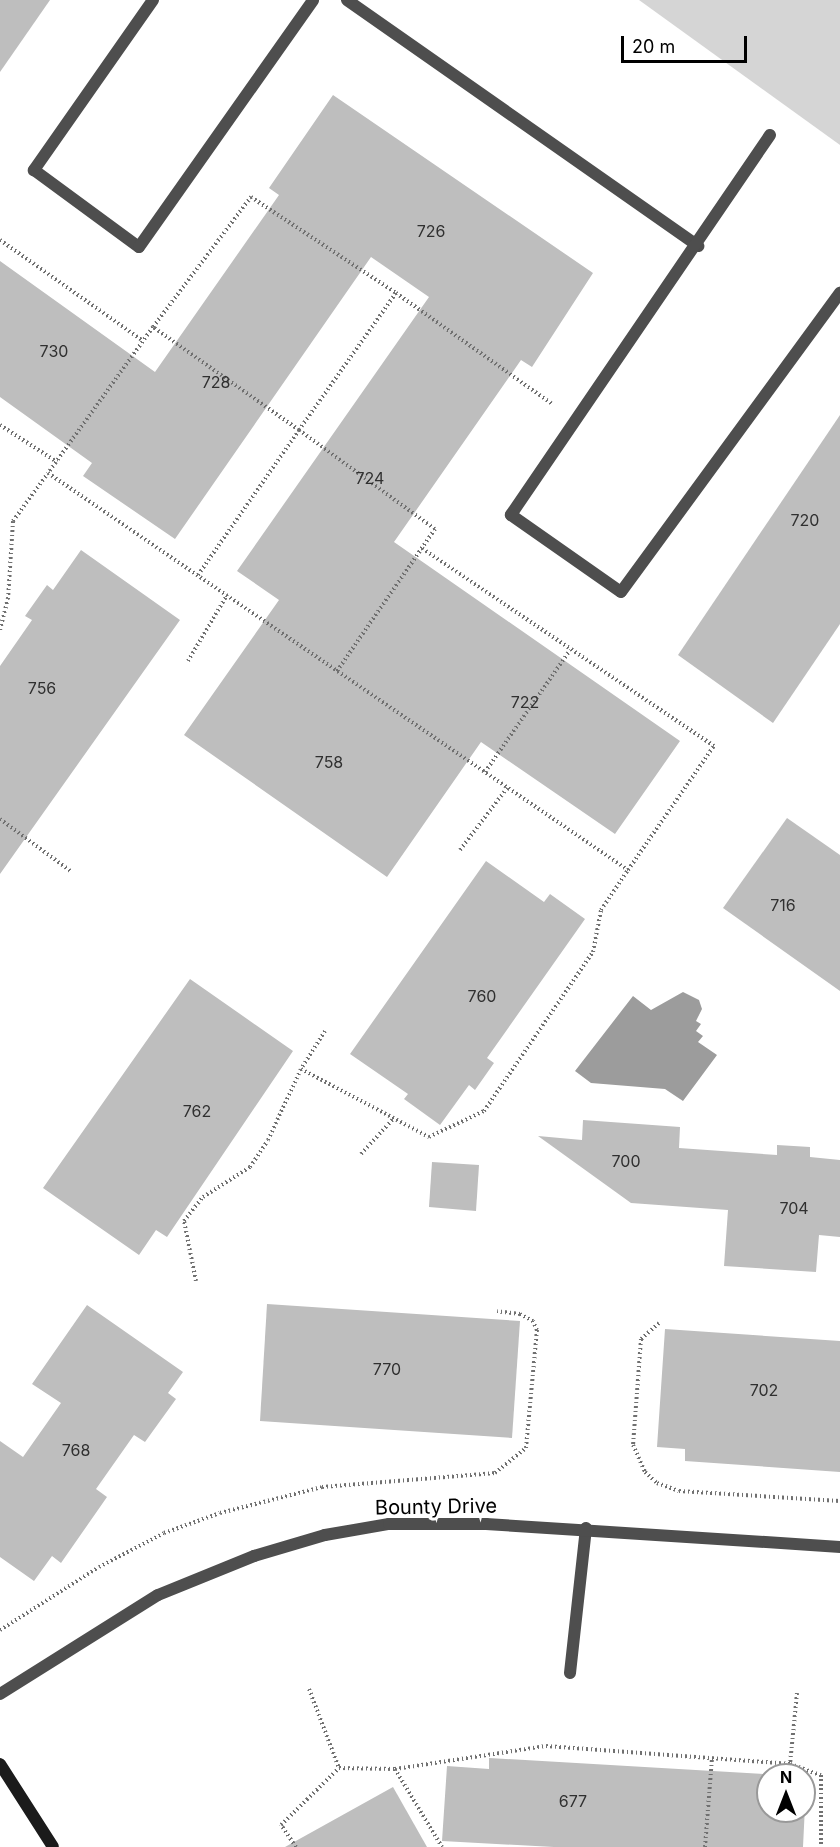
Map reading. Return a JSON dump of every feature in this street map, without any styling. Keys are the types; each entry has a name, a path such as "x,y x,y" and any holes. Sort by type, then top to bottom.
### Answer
{"main road":[{"path":"0,1764 53,1847"}],"street":[{"path":"153,0 34,170 139,247 313,0"},
{"path":"347,0 698,246"},
{"path":"770,135 698,246 511,515 621,592 839,297"},
{"name":"Bounty Drive","path":"0,1694 158,1595 254,1556 325,1535 389,1524 586,1528 840,1547"},
{"path":"570,1673 586,1528"}],"path":[{"path":"0,630 8,599 13,521 153,327 251,197 396,293 577,422"},
{"path":"0,240 143,341"},
{"path":"198,575 396,293"},
{"path":"153,327 435,530 337,671"},
{"path":"0,425 57,462"},
{"path":"48,473 628,870"},
{"path":"301,1069 429,1137 484,1111 594,952 601,910 714,747 422,548"},
{"path":"188,661 227,595"},
{"path":"485,772 571,650"},
{"path":"460,850 507,788"},
{"path":"0,819 72,873"},
{"path":"196,1281 184,1221 203,1197 250,1167 268,1140 301,1069 325,1031"},
{"path":"361,1154 394,1118"},
{"path":"0,1630 99,1567 164,1533 219,1513 322,1487 495,1473 526,1448 537,1330 533,1321 520,1314 497,1311"},
{"path":"659,1323 641,1340 633,1445 645,1472 657,1483 679,1491 840,1501"},
{"path":"309,1689 339,1768"},
{"path":"790,1763 797,1693"},
{"path":"296,1847 281,1825 339,1768 395,1769 546,1746 777,1763"},
{"path":"705,1847 712,1758"},
{"path":"395,1769 442,1847"},
{"path":"816,1773 821,1775 821,1847"}],"shaded area":[{"path":"639,0 840,0 840,145"},
{"path":"683,992 699,1000 702,1009 696,1021 701,1024 696,1031 703,1036 698,1042 717,1055 683,1101 665,1089 591,1083 575,1071 633,996 651,1010"}],"building":[{"path":"0,0 50,0 0,72"},
{"path":"333,95 593,273 532,367 521,360 394,542 680,741 615,834 481,742 387,877 184,735 279,600 237,571 429,297 371,257 175,539 83,476 92,463 0,397 0,261 155,372 279,195 269,188"},
{"path":"840,415 840,624 773,723 678,655"},
{"path":"81,550 180,620 0,874 0,666 32,620 25,616 47,585 53,590"},
{"path":"787,818 840,855 840,991 723,908"},
{"path":"486,861 544,902 550,894 585,919 487,1058 494,1063 475,1090 469,1085 440,1125 404,1099 408,1094 350,1054"},
{"path":"190,979 293,1051 167,1237 156,1230 139,1255 43,1188"},
{"path":"583,1120 680,1127 679,1148 777,1155 777,1145 810,1147 810,1157 840,1160 840,1237 819,1235 816,1272 724,1266 728,1210 631,1203 538,1136 582,1140"},
{"path":"432,1162 479,1165 476,1211 429,1207"},
{"path":"267,1304 520,1321 512,1438 260,1421"},
{"path":"87,1305 183,1372 168,1393 176,1399 145,1442 134,1435 96,1489 107,1497 61,1563 52,1556 34,1581 0,1557 0,1441 23,1457 61,1403 32,1384"},
{"path":"665,1329 840,1341 840,1472 685,1461 685,1449 657,1447"},
{"path":"489,1758 756,1773 756,1823 804,1823 803,1847 554,1847 442,1841 447,1766 489,1769"},
{"path":"393,1787 427,1847 285,1847"}]}
